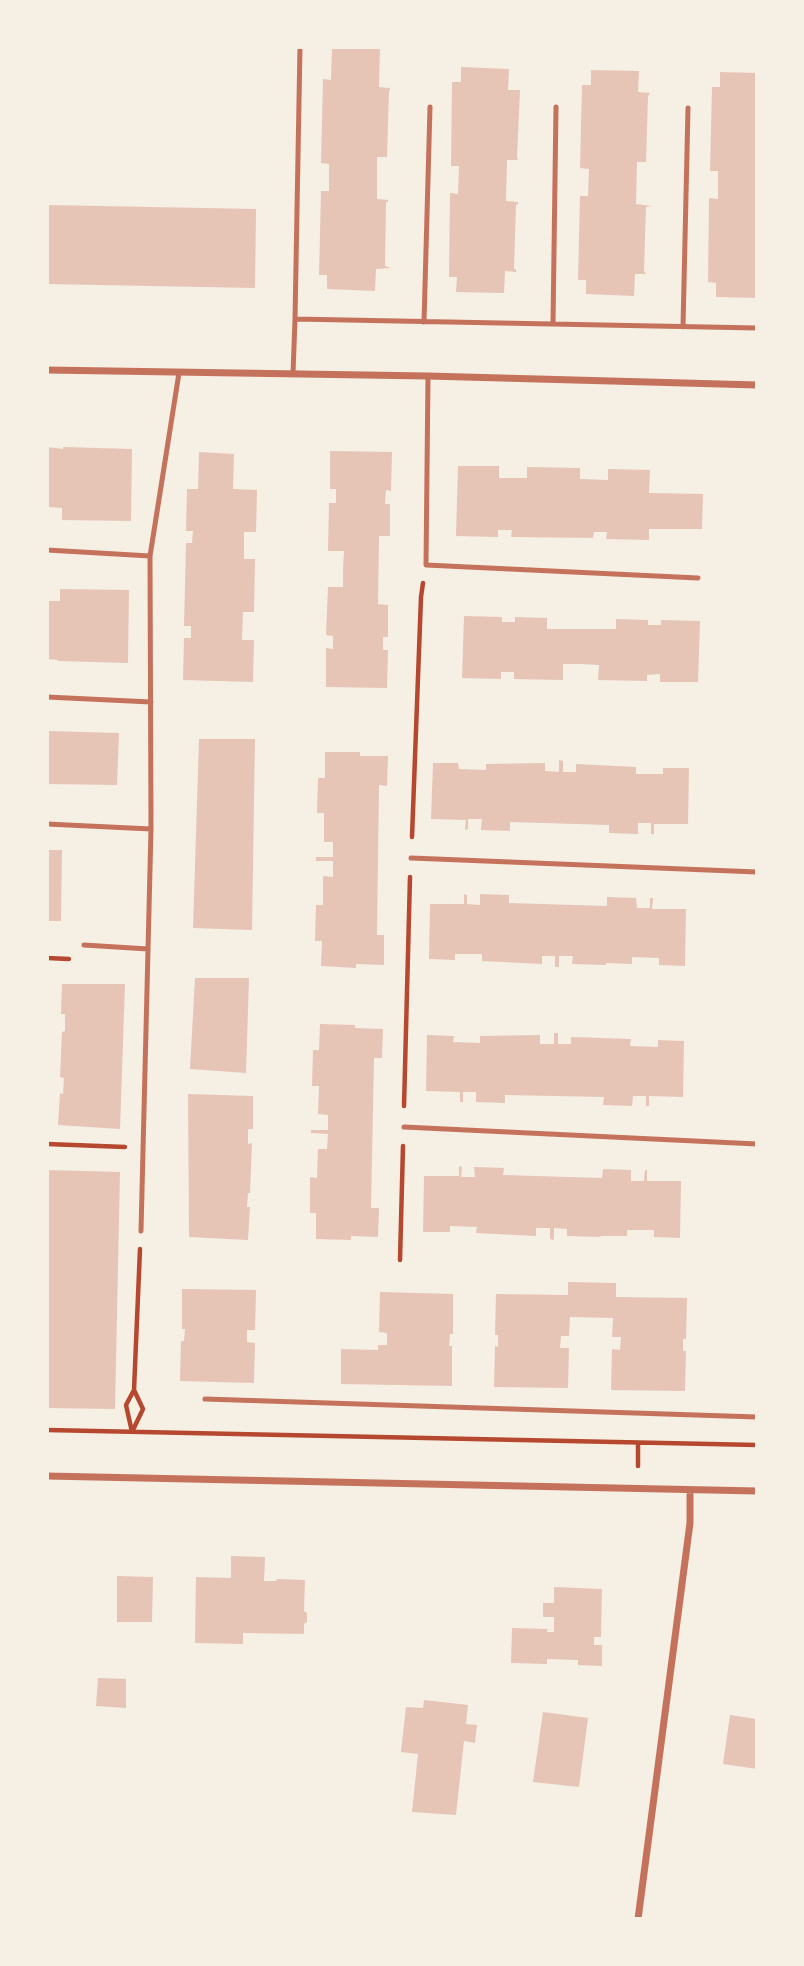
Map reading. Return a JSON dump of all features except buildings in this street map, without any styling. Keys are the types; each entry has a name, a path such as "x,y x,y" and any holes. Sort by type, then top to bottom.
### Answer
{"street":[{"path":"47,370 757,385"},
{"path":"47,1476 757,1491"},
{"path":"638,1919 690,1522 691,1490"}],"lane":[{"path":"293,374 300,47"},
{"path":"424,322 430,107"},
{"path":"553,324 556,107"},
{"path":"683,327 688,108"},
{"path":"295,319 757,328"},
{"path":"141,1231 151,829 150,556 179,373"},
{"path":"428,376 426,565 698,578"},
{"path":"47,550 150,556"},
{"path":"47,697 151,702"},
{"path":"47,824 151,829"},
{"path":"411,858 757,872"},
{"path":"84,945 148,949"},
{"path":"404,1127 757,1144"},
{"path":"205,1399 757,1417"}],"path":[{"path":"400,1260 411,858 421,597 426,565"},
{"path":"47,1144 143,1147"},
{"path":"132,1432 126,1405 134,1390 141,1231"},
{"path":"132,1432 143,1409 134,1390"},
{"path":"47,1430 757,1446"}]}
